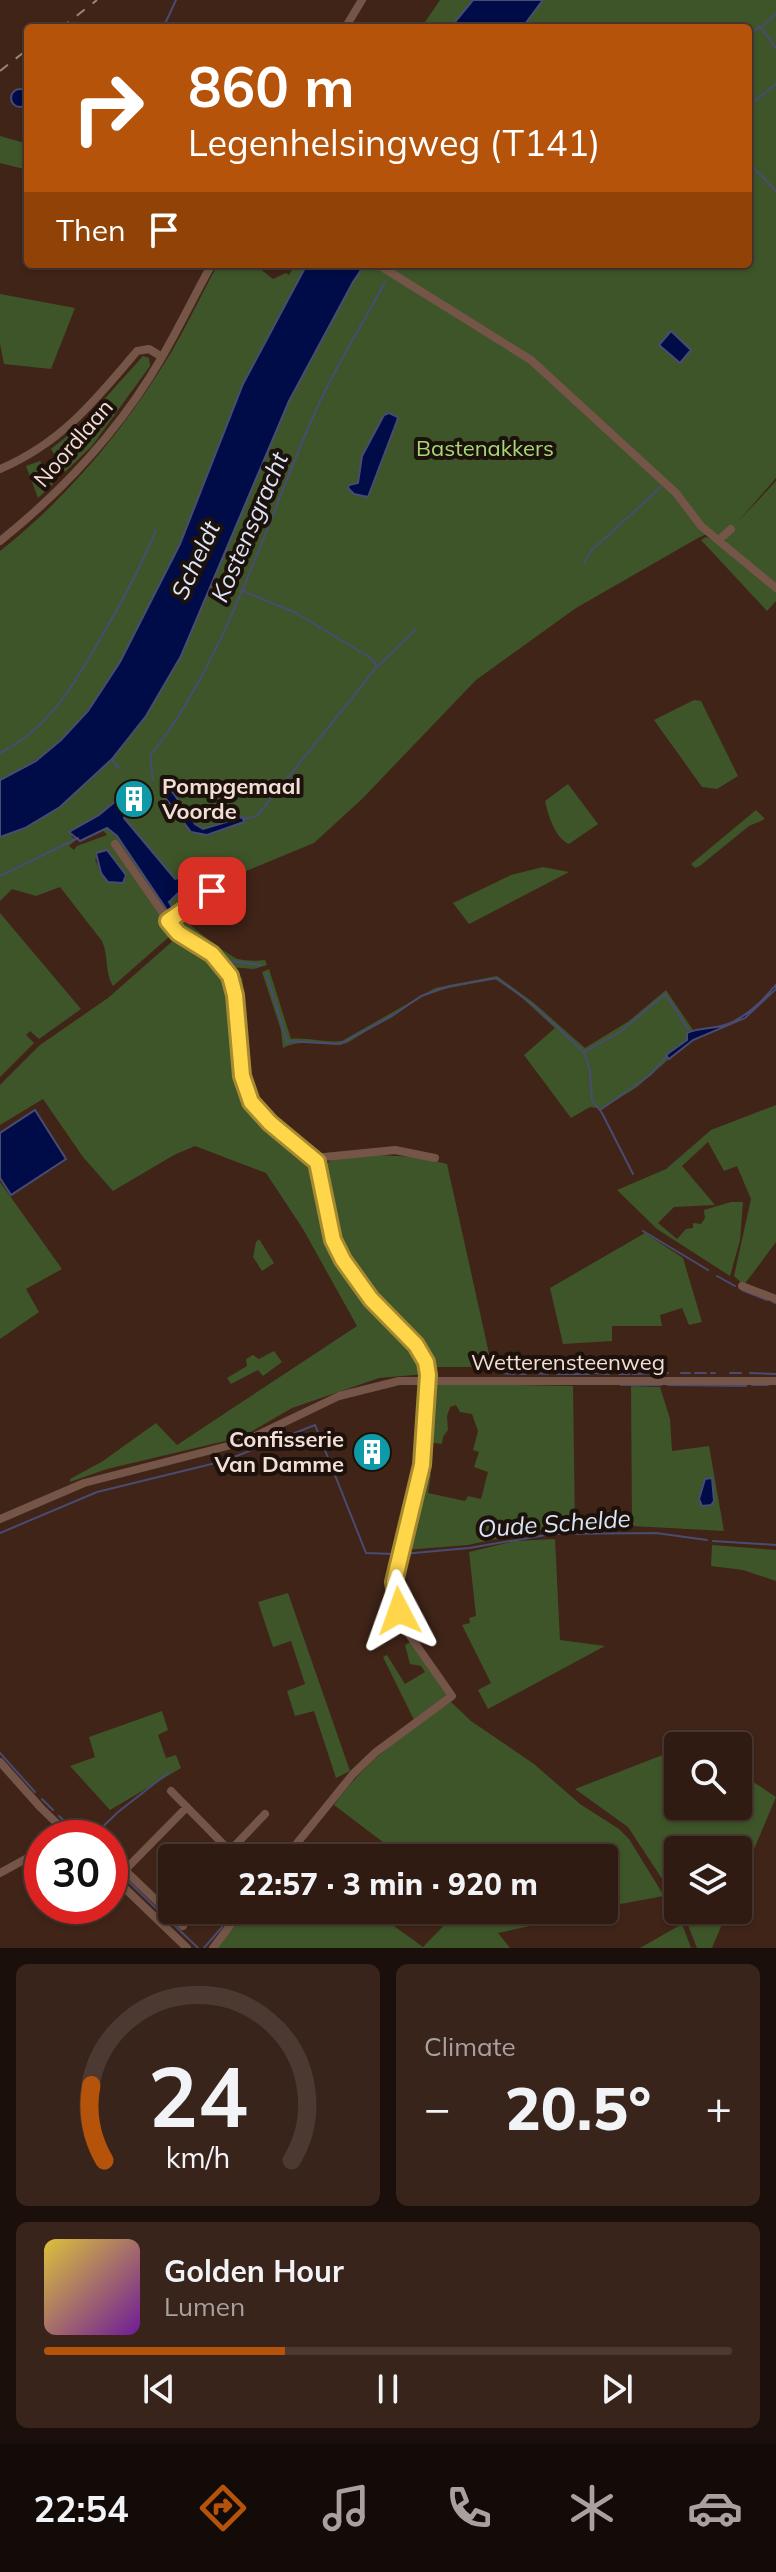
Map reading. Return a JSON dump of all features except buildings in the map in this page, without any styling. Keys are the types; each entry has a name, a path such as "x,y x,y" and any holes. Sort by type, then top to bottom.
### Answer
{"street":[{"path":"347,24 362,0"},
{"name":"Noordlaan","path":"0,541 71,478 109,433 162,357 210,268"},
{"path":"383,268 531,360 676,493 709,533 776,588"},
{"path":"0,469 36,452 74,423 137,351 149,349 162,357"},
{"path":"676,493 681,481"},
{"path":"719,540 731,529"},
{"path":"698,538 709,533"},
{"path":"115,844 178,933 212,954 230,976 235,995 242,1076 251,1102 270,1123 317,1162 337,1249 371,1299 423,1354 428,1367 422,1465 396,1571 395,1593 408,1633 452,1696 376,1752 353,1774 296,1844"},
{"path":"168,921 234,876"},
{"path":"317,1162 324,1157 395,1150 435,1158"},
{"path":"742,1286 776,1299"},
{"name":"Wetterensteenweg","path":"0,1519 84,1483 243,1442 339,1396 399,1381 776,1381"},
{"path":"0,1762 53,1820"},
{"path":"171,1791 218,1844"},
{"path":"128,1867 187,1807"},
{"path":"236,1844 265,1814"},
{"path":"0,1873 24,1860"},
{"path":"128,1873 158,1899"},
{"path":"128,1891 158,1919"},
{"path":"163,1924 187,1948"},
{"path":"213,1948 231,1924"}],"green space":[{"path":"440,0 473,0 453,24 424,24"},
{"name":"Bastenakkers","path":"543,0 776,0 776,478 736,524 776,481 776,585 726,543 725,538 719,540 709,533 698,538 576,608 476,680 362,799 314,843 234,876 168,921 111,840 172,931 113,986 102,941 60,887 36,896 12,889 0,901 0,837 25,828 289,401 362,268 752,268 752,24 525,24","holes":["92,818 107,835 77,846 74,850 69,846 76,840 71,836","107,850 127,878 101,873 95,859"]},
{"path":"0,136 24,143 24,169 0,163"},
{"path":"216,268 259,268 273,279 286,273 289,275 293,268 305,268 177,551 115,670 90,707 61,740 40,757 0,780 0,551 50,507 95,459 136,407 172,351"},
{"path":"0,294 75,308 51,369 4,364 0,344"},
{"path":"143,356 149,358 150,366 92,446 65,472 51,449 82,424"},
{"path":"40,461 53,484 38,498 26,466"},
{"path":"706,537 714,540 776,592 776,601 767,611 701,540"},
{"path":"694,700 701,701 738,776 717,789 702,787 654,720"},
{"path":"568,784 598,824 569,844 556,831 545,801"},
{"path":"756,810 765,819 749,826 701,865 695,868 691,864"},
{"path":"543,867 569,872 469,924 453,903 511,875"},
{"path":"0,913 81,1009 39,1039 30,1031 26,1035 34,1043 0,1077"},
{"path":"181,916 234,957 265,960 267,965 254,969 230,967 215,952 179,929 175,921"},
{"path":"175,939 184,939 211,956 228,977 242,1088 312,1162 327,1211 331,1240 341,1262 369,1300 421,1356 425,1374 379,1378 292,1408 242,1437 107,1469 70,1482 70,1479 103,1461 156,1423 177,1445 357,1326 303,1229 266,1173 195,1146 113,1191 83,1157 43,1099 0,1125 0,1085 40,1045 108,998"},
{"path":"269,969 291,1039 342,1041 435,988 497,976 534,1003 585,1048 629,1021 666,990 693,1030 687,1033 687,1040 667,1055 669,1059 637,1087 602,1109 590,1107 571,1118 524,1055 555,1028 519,995 495,979 424,996 347,1043 298,1043 283,1048 281,1030 262,972"},
{"path":"242,977 253,1090 268,1111 317,1155 311,1155 258,1107 247,1087 236,981"},
{"path":"776,1105 776,1242 744,1285 734,1276 751,1199 737,1166 724,1171 708,1142 682,1166 715,1205 674,1207 658,1223 677,1239 686,1229 693,1228 693,1223 701,1224 705,1218 704,1210 731,1202 743,1202 740,1240 730,1276 657,1229 617,1190 666,1169 711,1130"},
{"path":"377,1155 418,1157 447,1164 492,1367 435,1367 364,1285 344,1255 336,1235 322,1170 338,1158"},
{"path":"0,1182 62,1269 26,1289 39,1312 0,1339"},
{"path":"645,1233 683,1258 702,1322 689,1325 682,1308 660,1315 662,1326 612,1326 612,1341 563,1344 550,1288"},
{"path":"259,1239 274,1263 262,1271 253,1257"},
{"path":"274,1351 282,1362 263,1376 258,1370 231,1384 227,1378 247,1366 246,1359 253,1355 259,1359"},
{"path":"432,1385 573,1386 575,1530 538,1530 468,1545 404,1550 423,1473 431,1474 428,1493 465,1501 468,1496 481,1499 488,1472 474,1467 479,1452 473,1450 478,1431 472,1414 460,1412 456,1405 450,1407 448,1430 442,1444 428,1442"},
{"path":"631,1386 660,1387 670,1419 672,1451 709,1446 724,1531 632,1526","holes":["705,1479 712,1479 714,1501 699,1499"]},
{"path":"555,1539 560,1640 605,1646 488,1709 478,1690 491,1683 462,1625 470,1623 469,1618 476,1616 469,1552 515,1541"},
{"path":"712,1545 776,1550 776,1581 743,1570 711,1566"},
{"path":"288,1593 350,1771 336,1778 314,1711 295,1716 287,1691 305,1684 291,1641 273,1647 258,1602"},
{"path":"410,1642 449,1696 414,1720 383,1657 387,1655 405,1684 425,1672 421,1666 410,1664 405,1645"},
{"path":"451,1702 471,1721 534,1764 580,1804 619,1829 629,1839 664,1896 618,1904 618,1844 386,1844 334,1805 358,1776 420,1722"},
{"path":"162,1711 168,1730 158,1735 166,1758 176,1755 181,1768 110,1810 70,1766 95,1757 89,1737"},
{"path":"664,1754 664,1820 752,1820 752,1781 776,1797 752,1854 752,1836 664,1836 664,1882 628,1827 575,1789"},
{"path":"237,1924 391,1924 423,1947 445,1924 530,1924 498,1933 510,1948 217,1948"},
{"path":"682,1924 691,1948 640,1948"},
{"path":"688,1924 722,1924 712,1948 697,1948"}],"water":[{"path":"473,0 543,0 525,24 453,24"},
{"path":"24,89 24,107 16,107 11,102 11,94"},
{"name":"Scheldt","path":"305,268 362,268 289,401 181,656 146,716 112,759 60,807 25,828 0,837 0,780 36,761 61,740 88,711 120,662 180,544 243,384"},
{"path":"671,331 691,350 680,363 659,345"},
{"path":"389,413 398,417 397,421 368,497 354,494 349,485 358,483 362,456 384,415"},
{"path":"171,790 195,824 203,829 243,817 244,822 207,835 191,832 164,796"},
{"path":"117,800 126,813 124,818 175,879 216,869 220,873 189,883 169,902 174,910 169,913 117,836 107,828 80,841 69,832 99,815"},
{"path":"107,850 126,875 123,883 108,882 101,873 96,853"},
{"path":"776,985 776,989 745,1018 693,1040 669,1059 666,1055 687,1040 687,1033 725,1025 740,1018"},
{"path":"35,1110 66,1159 11,1195 0,1178 0,1133"},
{"path":"712,1478 714,1501 711,1505 702,1506 699,1499 705,1479"}],"waterway":[{"path":"165,24 176,0"},
{"path":"762,27 776,14"},
{"path":"752,33 760,26 776,48"},
{"path":"752,103 776,84"},
{"path":"752,166 776,191"},
{"name":"Kostensgracht","path":"153,780 150,756 177,718 222,636 321,400 385,282"},
{"path":"584,563 592,550 661,487"},
{"path":"0,753 34,730 72,686 125,596 156,530"},
{"path":"241,590 296,613 369,657 376,667"},
{"path":"243,819 257,816 376,668 415,630"},
{"path":"112,760 119,768"},
{"path":"122,805 134,797"},
{"path":"0,876 78,838"},
{"path":"177,923 229,961 261,965"},
{"path":"266,973 287,1041 340,1044 392,1016 421,996 450,986 497,978 532,1004 584,1052 590,1071 592,1100 602,1113 633,1174"},
{"path":"239,979 249,1081 255,1100 301,1143"},
{"path":"584,1052 620,1032 665,994 688,1029"},
{"path":"600,1110 650,1075 667,1056"},
{"path":"306,1148 315,1153"},
{"path":"643,1231 708,1270"},
{"path":"717,1276 735,1286"},
{"path":"742,1290 767,1300"},
{"path":"501,1373 514,1374"},
{"path":"533,1373 548,1374"},
{"path":"593,1373 609,1374"},
{"path":"633,1374 668,1373"},
{"path":"681,1373 690,1373"},
{"path":"695,1373 706,1373"},
{"path":"730,1373 741,1373"},
{"path":"750,1373 776,1374"},
{"path":"520,1374 526,1374"},
{"path":"557,1374 589,1374"},
{"path":"619,1374 629,1374"},
{"path":"621,1385 661,1385"},
{"path":"668,1385 746,1386"},
{"path":"752,1385 768,1385"},
{"name":"Oude Schelde","path":"234,1457 315,1425 366,1553 395,1554"},
{"name":"Oude Schelde","path":"0,1533 97,1492 228,1460"},
{"name":"Oude Schelde","path":"403,1554 469,1548 552,1534 656,1533 707,1540"},
{"name":"Oude Schelde","path":"713,1541 776,1545"},
{"path":"0,1753 35,1792"},
{"path":"110,1820 168,1773"},
{"path":"42,1799 53,1810"},
{"path":"59,1816 63,1820"},
{"path":"128,1881 158,1910"},
{"path":"173,1924 198,1948"},
{"path":"204,1948 222,1927"}],"railway":[{"path":"66,24 97,0"},
{"path":"0,71 24,52"}],"place":[{"name":"Pompgemaal Voorde","path":"134,799"},
{"name":"Confisserie Van Damme","path":"372,1452"}],"route":[{"path":"212,891 168,921 178,933 212,954 226,969 235,995 242,1076 251,1102 270,1123 317,1162 337,1249 371,1299 423,1354 428,1367 422,1465 394,1582 399,1611"}]}
